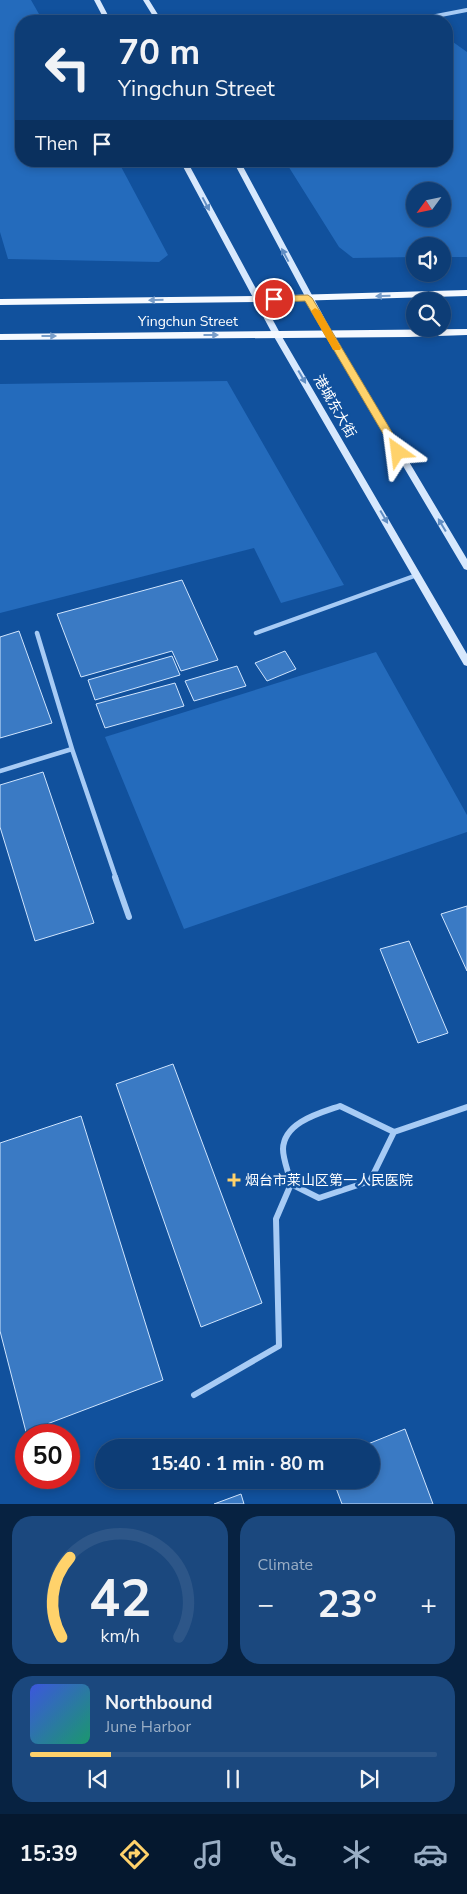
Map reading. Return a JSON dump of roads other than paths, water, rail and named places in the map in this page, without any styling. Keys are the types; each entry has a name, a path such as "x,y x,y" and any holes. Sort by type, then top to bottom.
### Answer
{"main road":[{"path":"97,0 105,15"},
{"path":"146,0 155,15"},
{"name":"港城东大街","path":"186,167 277,334 418,574 467,662"},
{"path":"239,167 308,298 467,567"},
{"name":"Yingchun Street","path":"0,302 258,299 467,293"},
{"name":"Yingchun Street","path":"0,337 277,334 330,336 467,332"}],"street":[{"path":"441,15 467,10"},
{"path":"256,633 418,574"},
{"path":"37,633 72,749 129,917"},
{"path":"0,771 72,749"},
{"path":"194,1395 279,1346 276,1219 291,1184 282,1148 291,1129 311,1116 340,1106 394,1132 467,1107"},
{"path":"291,1184 319,1198 370,1181 394,1132"}],"place":[{"name":"烟台市莱山区第一人民医院","path":"234,1180"}]}
